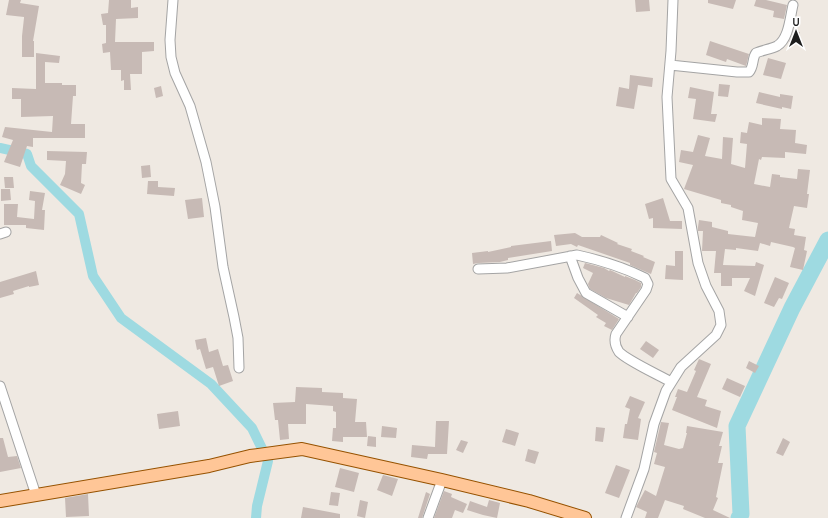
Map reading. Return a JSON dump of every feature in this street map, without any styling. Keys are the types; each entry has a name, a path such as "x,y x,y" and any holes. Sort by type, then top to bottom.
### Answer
{"main road":[{"path":"0,501 209,466 250,456 275,452 305,450 529,501 585,518"}],"street":[{"path":"173,0 170,40 173,66 180,87 190,106 206,162 215,207 223,267 234,317 238,345 239,368"},
{"path":"626,518 644,469 654,424 661,402 671,382 681,367 716,335 720,329 721,322 719,311 706,286 698,263 688,208 672,179 667,97 673,0"},
{"path":"670,65 749,72 752,69 754,55 756,53 777,46 782,42 786,34 793,5"},
{"path":"478,269 507,268 577,255 645,278 648,284 646,290 615,337 616,346 618,351 641,366 671,382"},
{"path":"570,256 578,278 586,293 628,317"},
{"path":"0,386 36,495"},
{"path":"428,518 442,480"}],"building":[{"path":"9,0 21,0 20,3 39,6 33,41 34,57 22,57 24,17 6,15"},
{"path":"109,0 131,0 131,8 138,7 138,18 116,19 115,42 154,42 154,51 142,52 142,74 130,74 131,90 124,90 124,80 121,81 121,70 111,70 110,52 103,53 102,44 106,43 106,25 103,25 101,14 108,13"},
{"path":"635,0 649,0 650,11 636,12"},
{"path":"708,0 736,0 733,9 708,3"},
{"path":"756,0 766,0 787,5 784,19 773,17 774,11 754,6"},
{"path":"794,31 800,32 797,44 789,42"},
{"path":"710,41 749,54 746,66 727,59 726,62 706,55"},
{"path":"36,53 60,56 59,63 45,62 45,83 76,85 76,96 73,96 71,124 85,124 85,138 33,138 33,147 27,146 20,167 4,162 13,140 2,137 5,127 52,132 53,116 21,117 21,99 12,99 12,88 36,89"},
{"path":"768,58 786,63 781,79 763,75"},
{"path":"630,75 653,78 652,87 638,85 634,109 616,106 619,87 629,89"},
{"path":"719,84 730,85 728,97 718,96"},
{"path":"161,86 163,96 156,98 154,88"},
{"path":"690,87 714,92 711,114 717,114 715,122 693,119 696,99 688,98"},
{"path":"759,92 780,97 780,94 793,96 791,109 782,107 782,109 756,103"},
{"path":"762,118 781,119 780,129 796,130 795,143 807,145 806,154 785,152 785,158 762,157 761,160 759,159 754,184 770,187 772,174 780,175 780,177 797,179 798,169 810,170 807,208 794,206 789,228 795,229 794,235 806,237 804,250 807,251 803,270 790,267 795,248 793,247 771,242 770,246 760,243 758,251 736,248 736,250 725,249 723,265 755,266 756,262 764,265 755,296 744,291 750,278 732,278 732,286 721,286 721,273 714,273 716,251 702,251 703,231 698,231 698,227 699,220 712,222 712,227 728,231 728,234 755,237 758,223 742,220 743,211 731,207 731,205 721,203 721,200 684,189 693,165 679,162 681,150 693,152 698,135 710,138 705,156 722,159 723,137 733,138 731,164 745,168 747,144 740,143 741,132 747,133 749,122 762,125"},
{"path":"47,151 87,152 86,164 82,164 81,183 85,185 81,194 60,185 65,174 66,161 47,160"},
{"path":"150,165 151,177 142,178 141,166"},
{"path":"4,177 13,177 14,188 5,188"},
{"path":"148,181 158,181 158,187 175,188 174,196 147,194"},
{"path":"1,189 10,189 11,200 1,201"},
{"path":"30,191 45,193 42,210 45,210 44,230 26,228 26,225 4,225 4,204 18,204 17,217 34,219 35,201 29,200"},
{"path":"202,198 204,217 188,219 185,200"},
{"path":"663,198 670,221 682,221 682,229 653,228 653,218 649,219 645,204"},
{"path":"575,233 582,237 600,237 601,235 618,243 617,244 632,249 631,251 655,262 651,274 630,265 630,263 578,245 577,247 571,244 556,246 554,235"},
{"path":"551,241 552,251 508,258 508,260 500,262 473,264 472,253 488,252 511,246"},
{"path":"675,251 683,251 683,280 665,279 666,265 675,266"},
{"path":"585,263 604,268 609,271 610,270 635,280 641,283 641,287 629,305 606,298 590,289 588,284 593,273 583,268"},
{"path":"36,271 39,285 29,286 13,291 14,294 0,298 0,282"},
{"path":"775,277 789,283 782,299 779,298 774,307 764,303"},
{"path":"577,293 619,319 612,330 604,326 606,323 596,317 598,315 574,298"},
{"path":"206,338 209,352 218,349 223,366 228,365 233,381 219,386 213,367 206,369 200,349 197,350 195,340"},
{"path":"646,341 659,350 653,358 640,349"},
{"path":"699,359 711,364 697,397 707,400 705,406 721,411 717,428 672,410 677,397 675,397 678,389 687,392 696,371 694,370"},
{"path":"749,361 759,366 755,373 746,368"},
{"path":"727,378 745,386 740,397 722,389"},
{"path":"296,387 322,388 322,392 343,393 343,398 357,399 355,422 366,422 367,437 343,437 343,442 332,441 333,428 336,428 336,412 333,411 333,406 306,404 306,424 288,424 289,439 280,440 278,420 275,420 273,403 295,402"},
{"path":"630,396 645,402 638,418 641,419 638,440 623,438 625,424 627,424 630,409 625,407"},
{"path":"178,411 180,426 159,429 157,414"},
{"path":"436,421 449,421 447,454 428,454 427,459 411,457 412,445 435,447"},
{"path":"661,422 669,423 664,445 679,449 683,448 687,433 687,426 723,432 719,446 722,446 718,463 723,463 716,497 718,498 713,510 730,518 705,518 683,509 684,506 665,500 658,518 645,518 647,512 636,507 645,490 656,496 665,467 654,464 657,453 654,452"},
{"path":"382,426 397,428 396,438 381,437"},
{"path":"596,427 605,428 603,442 595,441"},
{"path":"506,429 519,433 515,446 502,442"},
{"path":"368,436 376,437 376,447 367,446"},
{"path":"0,438 3,438 8,457 17,456 21,468 0,472"},
{"path":"783,438 790,442 783,456 776,453"},
{"path":"461,440 468,442 463,453 456,450"},
{"path":"528,449 539,452 535,464 525,461"},
{"path":"616,465 630,470 619,498 605,493"},
{"path":"340,468 359,473 354,492 335,487"},
{"path":"383,475 398,479 392,496 377,490"},
{"path":"444,491 452,494 451,497 467,504 463,513 455,510 452,518 434,518"},
{"path":"331,492 340,493 338,506 329,505"},
{"path":"426,492 430,494 422,518 418,518"},
{"path":"88,494 89,516 66,517 65,498"},
{"path":"360,500 368,502 365,518 357,516"},
{"path":"489,500 500,503 497,518 467,510 470,501 487,507"},
{"path":"303,507 340,514 340,518 301,518"}],"waterway":[{"path":"0,148 27,154 31,166 79,214 93,276 121,318 211,384 252,428 268,461 257,506 256,518"},
{"path":"739,518 741,514 737,426 792,308 828,240"}]}
